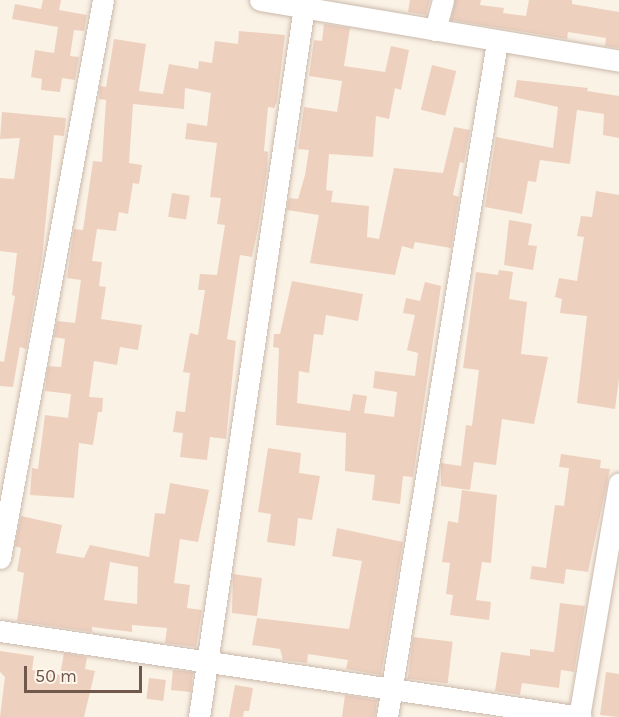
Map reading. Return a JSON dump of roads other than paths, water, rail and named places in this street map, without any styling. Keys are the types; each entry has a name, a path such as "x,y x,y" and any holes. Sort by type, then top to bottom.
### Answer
{"street":[{"path":"0,558 103,0"},
{"path":"260,0 304,4 498,42 619,61"},
{"path":"435,30 443,0"},
{"path":"199,717 304,4"},
{"path":"387,717 498,42"},
{"path":"0,631 392,691 580,717 618,495"}]}
